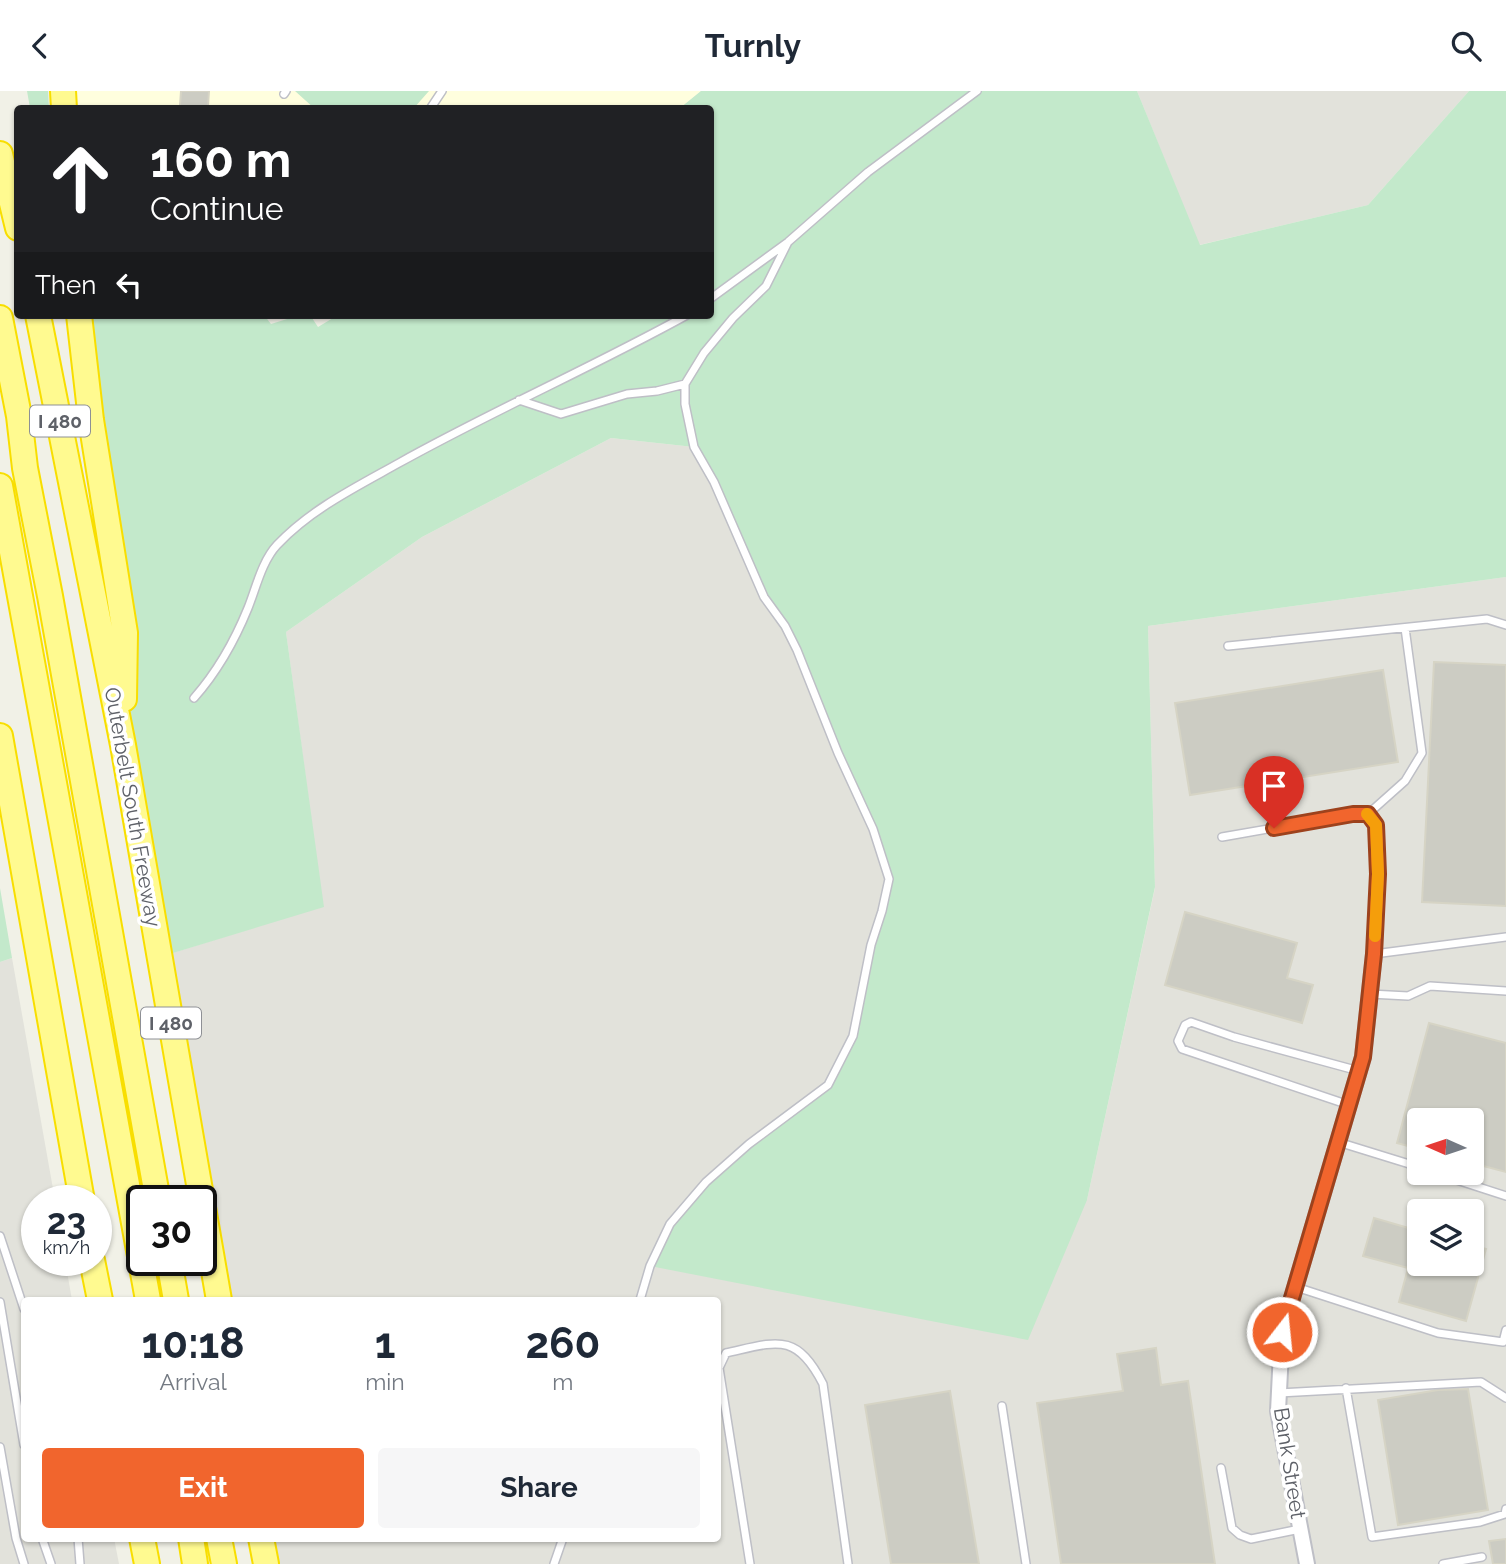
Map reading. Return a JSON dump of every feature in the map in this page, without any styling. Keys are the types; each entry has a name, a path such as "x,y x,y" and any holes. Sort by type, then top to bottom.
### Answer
{"highway":[{"path":"0,154 14,212"},
{"path":"0,318 155,1185"},
{"name":"I 480","path":"39,319 113,637"},
{"path":"79,319 113,637"},
{"path":"0,486 147,1297"},
{"name":"Outerbelt South Freeway","path":"113,637 123,745 218,1297"},
{"path":"0,736 79,1185"},
{"path":"95,1276 99,1297"},
{"path":"172,1276 175,1297"},
{"path":"143,1542 147,1564"},
{"path":"192,1542 195,1564"},
{"path":"220,1542 224,1564"},
{"path":"262,1542 265,1564"}],"street":[{"name":"Bank Street","path":"1307,1564 1278,1411 1282,1332 1363,1057 1374,954"}],"lane":[{"path":"714,296 788,242 868,171 977,91"},
{"path":"641,1297 650,1266 670,1224 706,1182 748,1144 828,1085 853,1036 870,945 883,911 889,879 873,829 838,753 797,650 785,626 764,597 714,482 694,447 685,404 685,384 704,353 766,286 788,242"},
{"path":"194,698 214,677 275,548 316,511 449,435 617,354 680,319"},
{"path":"519,400 561,414 627,394 657,391 685,384"},
{"path":"1228,646 1487,619 1506,625"},
{"path":"1222,837 1353,814 1368,814 1405,781 1422,753 1405,628"},
{"path":"1368,814 1376,825 1377,845 1374,954 1506,937"},
{"path":"1370,994 1408,996 1430,986 1506,991"},
{"path":"1349,1105 1182,1049 1178,1041 1185,1025 1191,1022 1234,1037 1359,1071"},
{"path":"1338,1142 1407,1163"},
{"path":"1472,1185 1506,1196"},
{"path":"0,1236 21,1300"},
{"path":"1296,1287 1438,1333 1503,1342 1506,1330"},
{"path":"0,1302 21,1427"},
{"path":"721,1364 726,1353 775,1342 796,1348 813,1365 824,1384 848,1564"},
{"path":"721,1381 750,1564"},
{"path":"1279,1392 1481,1382 1506,1398"},
{"path":"1346,1388 1373,1537 1480,1522 1505,1514 1506,1509"},
{"path":"1002,1406 1026,1564"},
{"path":"0,1447 16,1538 24,1564"},
{"path":"1221,1468 1232,1528 1240,1535 1251,1539 1301,1529"},
{"path":"43,1542 51,1564"},
{"path":"78,1542 80,1564"},
{"path":"554,1564 562,1542"},
{"path":"1443,1564 1482,1557"}],"shaded area":[{"path":"27,91 48,91 49,105 29,105"},
{"path":"75,91 701,91 685,105 75,105"},
{"path":"295,91 429,91 417,105 311,105"},
{"path":"701,91 1137,91 1200,245 1368,205 1469,91 1506,91 1506,577 1148,626 1155,887 1087,1200 1028,1340 650,1266 670,1224 706,1182 828,1085 853,1036 889,879 873,829 797,650 764,597 694,447 611,438 422,537 286,632 324,907 160,957 123,745 125,633 80,319 267,319 271,324 287,319 313,319 318,327 331,319 714,319 714,105 684,105"},
{"path":"1137,91 1469,91 1368,205 1199,245"},
{"path":"611,438 694,447 785,626 1087,1200 1155,888 1148,626 1506,577 1506,1564 266,1564 262,1542 721,1542 721,1297 219,1297 216,1276 217,1185 200,1185 160,957 323,906 286,632 422,537"},
{"path":"0,888 12,958 0,962"},
{"path":"12,958 52,1185 21,1185 21,1276 68,1276 71,1297 21,1297 21,1542 115,1542 119,1564 0,1564 0,962"}],"building":[{"path":"181,91 209,91 208,105 180,105"},
{"path":"1434,662 1506,665 1506,906 1422,902"},
{"path":"1383,670 1398,762 1190,795 1175,703"},
{"path":"1185,912 1297,943 1287,978 1313,985 1302,1023 1165,985"},
{"path":"1429,1023 1506,1043 1506,1172 1484,1166 1484,1108 1407,1108 1407,1146 1397,1143"},
{"path":"1374,1218 1407,1228 1407,1268 1363,1256"},
{"path":"1407,1272 1407,1276 1478,1276 1466,1321 1399,1302"},
{"path":"1156,1348 1161,1385 1188,1381 1215,1564 1061,1564 1037,1403 1123,1391 1117,1354"},
{"path":"1468,1389 1488,1510 1398,1525 1378,1400 1438,1390"},
{"path":"950,1391 979,1564 891,1564 865,1405"},
{"path":"1506,1539 1506,1564 1493,1564 1489,1541"}],"slow traffic":[{"path":"1367,814 1376,825 1378,874 1375,936"}],"route":[{"path":"1274,828 1353,814 1368,814 1376,825 1378,874 1374,954 1363,1057 1282,1332"}]}
